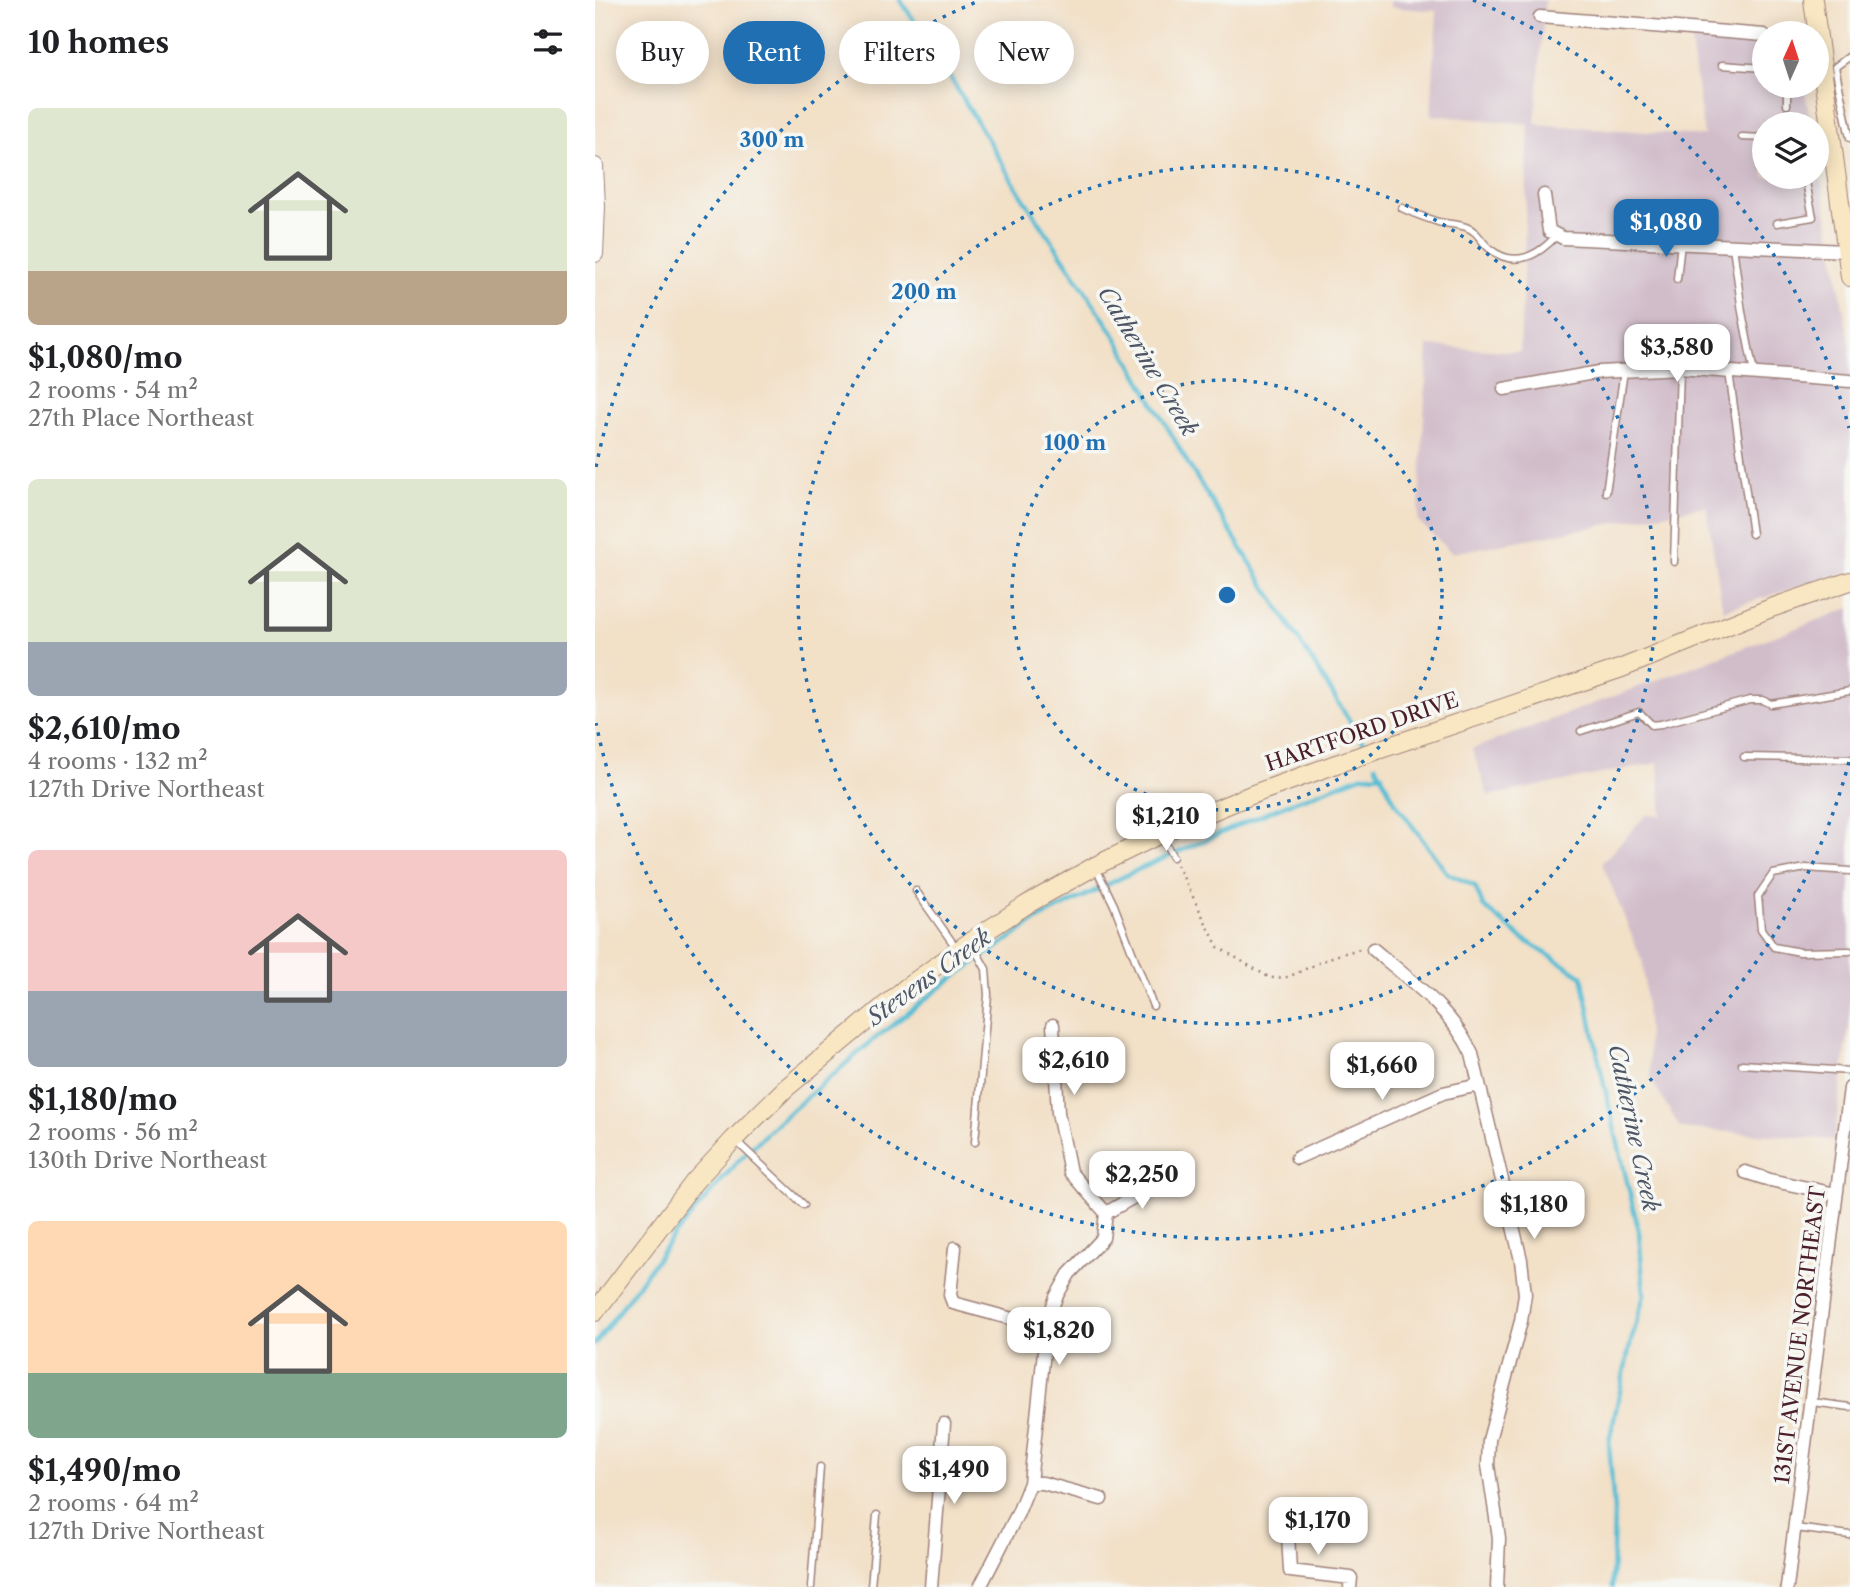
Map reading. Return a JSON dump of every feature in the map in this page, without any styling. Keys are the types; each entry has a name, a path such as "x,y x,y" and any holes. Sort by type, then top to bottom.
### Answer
{"main road":[{"path":"1813,0 1815,21"},
{"path":"1829,175 1850,277"},
{"name":"HARTFORD DRIVE","path":"595,1311 686,1193 739,1143 786,1088 897,996 1026,905 1263,791 1622,668 1771,608 1850,581"}],"street":[{"path":"1539,17 1752,34"},
{"path":"595,166 595,254"},
{"path":"1545,195 1549,231 1563,238 1845,251"},
{"path":"1504,389 1599,372 1681,368 1850,381"},
{"path":"1373,950 1448,1015 1464,1035 1472,1054 1521,1260 1525,1294 1521,1321 1489,1440 1488,1465 1499,1538 1497,1587"},
{"path":"980,1587 1018,1513 1030,1483 1046,1328 1056,1297 1069,1274 1103,1238 1106,1213 1070,1172 1059,1113 1053,1025"},
{"path":"1297,1158 1443,1093 1479,1085"},
{"name":"131ST AVENUE NORTHEAST","path":"1787,1587 1850,1088"},
{"path":"1745,1172 1836,1194"},
{"path":"1106,1213 1162,1181"},
{"path":"955,1248 950,1295 953,1303 1046,1328"},
{"path":"931,1587 944,1424"},
{"path":"1030,1483 1043,1483 1101,1499"},
{"path":"1288,1535 1290,1571 1350,1578 1350,1587"}],"lane":[{"path":"1850,56 1836,67 1850,138"},
{"path":"1722,65 1752,67"},
{"path":"1787,98 1787,105"},
{"path":"1742,138 1752,138"},
{"path":"1777,223 1813,217 1807,189"},
{"path":"1402,208 1440,222 1465,227 1480,235 1487,246 1506,257 1527,258 1544,250 1557,235"},
{"path":"1677,279 1681,243"},
{"path":"1734,246 1742,312 1754,374"},
{"path":"1674,562 1681,368"},
{"path":"1606,492 1624,371"},
{"path":"1729,372 1752,534"},
{"path":"1581,731 1639,712 1652,725 1750,700 1763,700 1771,704 1850,691"},
{"path":"1744,757 1850,759"},
{"path":"1163,840 1173,857"},
{"path":"1850,871 1806,868 1773,874 1758,896 1761,929 1774,947 1800,952 1850,951"},
{"path":"1098,871 1153,1006"},
{"path":"916,891 986,969 988,995 975,1142"},
{"path":"1742,1064 1850,1071"},
{"path":"739,1143 804,1205"},
{"path":"1812,1402 1850,1407"},
{"path":"811,1587 820,1467"},
{"path":"871,1587 877,1516"},
{"path":"1795,1528 1850,1535"}],"path":[{"path":"1173,857 1217,947 1270,978 1288,978 1347,951 1373,950"}],"shaded area":[{"path":"1391,0 1545,0 1535,124 1704,136 1690,35 1752,41 1752,98 1806,98 1809,112 1752,112 1752,189 1823,189 1850,347 1850,571 1723,610 1706,506 1452,553 1418,521 1428,346 1520,352 1529,124 1431,115 1437,11 1390,7"},
{"path":"1850,608 1850,1019 1834,1140 1680,1128 1651,1079 1643,963 1602,863 1646,815 1662,816 1658,763 1488,796 1472,749"}],"waterway":[{"name":"Catherine Creek","path":"900,0 933,49 1020,193 1116,337 1190,467 1363,742"},
{"name":"Catherine Creek","path":"1376,765 1395,802 1447,873 1475,886 1483,906 1520,937 1582,976 1603,1080 1639,1232 1644,1295 1609,1442 1614,1512 1612,1587"},
{"name":"Stevens Creek","path":"595,1344 675,1234 739,1160 776,1124 872,1041 954,977 1040,918 1133,872 1278,808 1361,776 1382,774"}]}
